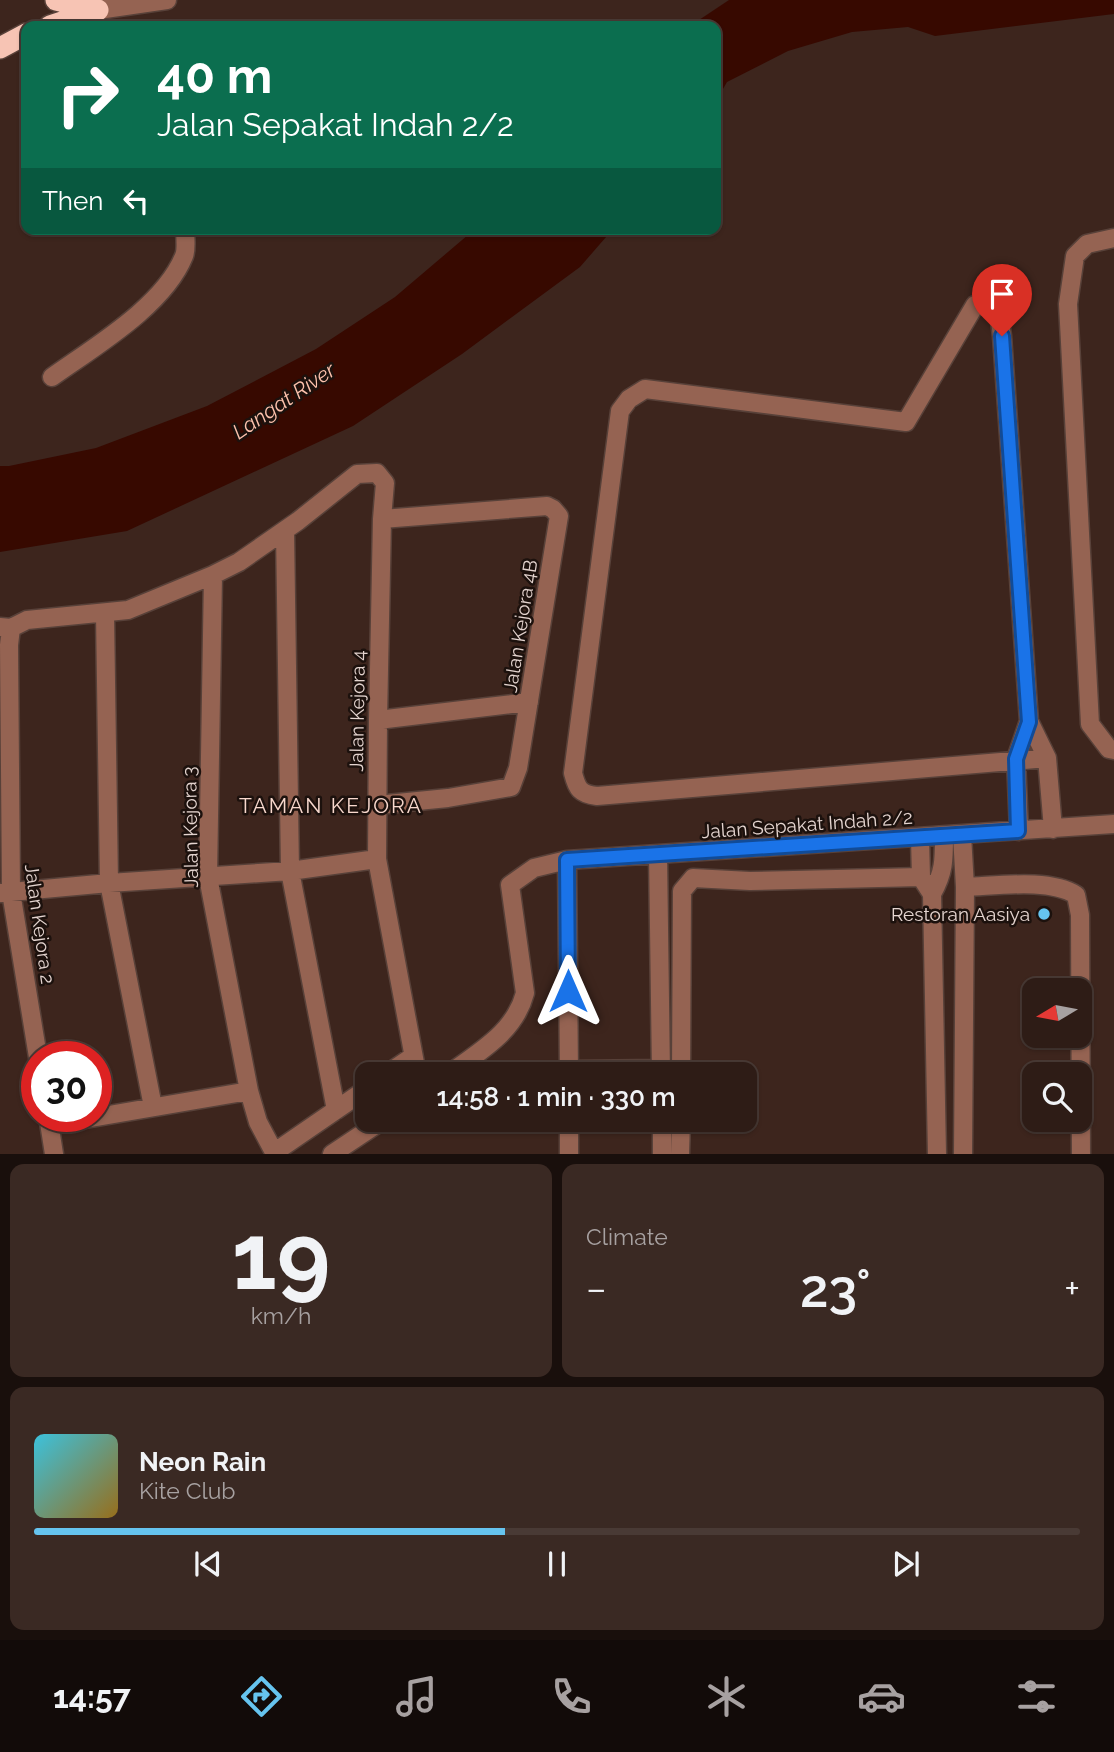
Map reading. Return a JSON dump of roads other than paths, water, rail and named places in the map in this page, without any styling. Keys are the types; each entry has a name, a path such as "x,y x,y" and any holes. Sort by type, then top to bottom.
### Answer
{"highway":[{"path":"56,0 98,10"},
{"path":"65,21 98,10"},
{"path":"0,48 21,37"}],"street":[{"path":"98,10 167,0"},
{"path":"52,377 135,318 173,276 186,254 185,235"},
{"path":"1114,238 1087,244 1074,256 1068,304 1090,724 1109,749 1114,750"},
{"path":"1047,758 584,795 576,788 573,773 620,411 629,399 645,389 906,422 975,305 986,302 994,306 999,315 1002,336 1029,722 1047,758 1053,829"},
{"name":"Jalan Kejora 4","path":"285,530 357,474 377,473 384,483 377,859 413,1062"},
{"name":"Jalan Kejora 4B","path":"377,805 447,798 511,787 519,768 559,516 554,509 547,506 382,519"},
{"path":"5,627 27,620 128,610 239,562 285,530"},
{"path":"285,530 290,871 336,1110"},
{"name":"Jalan Kejora 3","path":"213,575 208,877 250,1091 258,1122 275,1153"},
{"path":"105,614 109,883 153,1107"},
{"name":"Jalan Kejora 2","path":"5,627 9,645 5,892 35,1041"},
{"path":"378,720 529,702"},
{"path":"1018,831 1016,759 1029,722"},
{"name":"Jalan Sepakat Indah 2/2","path":"465,1062 502,1035 522,1003 525,993 510,885 534,868 567,860 1114,826"},
{"path":"953,835 965,887 963,1153"},
{"path":"936,1153 932,894 941,878 953,835"},
{"path":"920,838 921,877 932,894"},
{"path":"657,854 661,1062"},
{"path":"5,892 290,871 377,859"},
{"path":"567,860 569,1062"},
{"path":"681,1062 682,891 693,878 750,881 921,877"},
{"path":"965,887 1048,886 1065,888 1076,895 1080,915 1081,1153"},
{"path":"112,1113 250,1091"},
{"path":"275,1153 355,1097"},
{"path":"51,1132 54,1153"},
{"path":"332,1153 364,1132"},
{"path":"569,1132 569,1153"},
{"path":"662,1132 662,1153"},
{"path":"680,1153 681,1132"}],"water":[{"path":"729,0 1114,0 1114,14 935,36 908,27 852,32 788,51 727,82 721,92 721,21 698,21"},
{"name":"Langat River","path":"468,235 608,235 580,267 462,354 353,426 127,531 0,552 0,466 96,448 207,406 316,349 395,297"}],"place":[{"name":"Restoran Aasiya","path":"1044,914"}],"district":[{"name":"TAMAN KEJORA","path":"331,806"}]}
